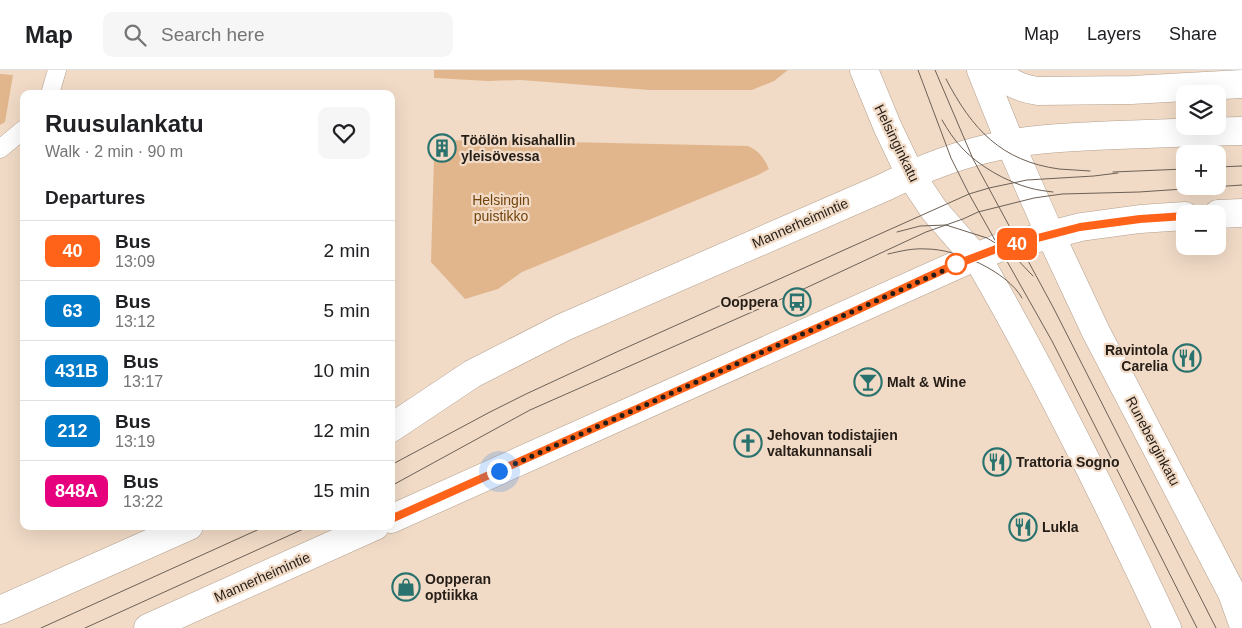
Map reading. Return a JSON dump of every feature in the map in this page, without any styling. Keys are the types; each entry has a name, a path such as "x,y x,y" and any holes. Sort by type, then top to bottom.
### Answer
{"main road":[{"name":"Helsinginkatu","path":"864,70 888,128 910,174 934,210 975,257"},
{"path":"981,70 1010,143 1050,234"},
{"path":"996,70 1003,78 1010,82 1038,91 1131,90 1242,84"},
{"name":"Mannerheimintie","path":"395,425 472,374 547,335 885,187 910,174 952,158 1010,143 1057,138 1242,131"},
{"path":"1226,214 1242,213"},
{"path":"395,517 975,257 999,248 1050,234 1096,224 1176,217"},
{"name":"Runeberginkatu","path":"1050,234 1096,332 1232,593 1242,621"},
{"path":"975,257 1009,313 1076,441 1168,628"},
{"path":"0,610 180,530"},
{"name":"Mannerheimintie","path":"148,628 366,530"}],"lane":[{"path":"51,90 57,70"},
{"path":"0,149 20,132"}],"green space":[{"path":"434,70 788,70 774,81 752,90 649,90 521,80 488,81 434,78"},
{"path":"0,74 13,75 5,122 0,125"},
{"name":"Helsingin puistikko","path":"431,140 748,146 761,155 769,169 522,272 498,289 465,299 431,262 434,156 430,156"}],"tram line":[{"path":"918,70 951,158 969,194 1052,341 1197,628"},
{"path":"935,70 973,159 1053,307 1216,628"},
{"path":"946,79 966,113 990,140 1005,150 1021,159 1039,165 1059,169 1090,171"},
{"path":"942,120 960,146 985,167 1003,178 1021,185 1053,192"},
{"path":"1226,167 1242,166"},
{"path":"1113,172 1176,169"},
{"path":"395,463 526,394 969,194 1027,180 1118,173"},
{"path":"395,484 530,410 795,293 926,232 978,212 1034,198 1062,194 1139,192 1242,185"},
{"path":"897,232 920,226 946,225 987,238 1010,252 1033,276"},
{"path":"888,254 912,249 927,249 966,257 980,263 1005,279 1022,298"},
{"path":"41,628 257,530"},
{"path":"85,628 301,530"}],"bus line":[{"name":"40","path":"395,517 970,259 999,248 1080,227 1176,217"}],"place":[{"name":"Töölön kisahallin yleisövessa","path":"442,148"},
{"name":"Ooppera","path":"797,302"},
{"name":"Ravintola Carelia","path":"1187,358"},
{"name":"Malt & Wine","path":"868,382"},
{"name":"Jehovan todistajien valtakunnansali","path":"748,443"},
{"name":"Trattoria Sogno","path":"997,462"},
{"name":"Lukla","path":"1023,527"},
{"name":"Oopperan optiikka","path":"406,587"}],"route":[{"path":"499,471 958,264 956,264"}]}
